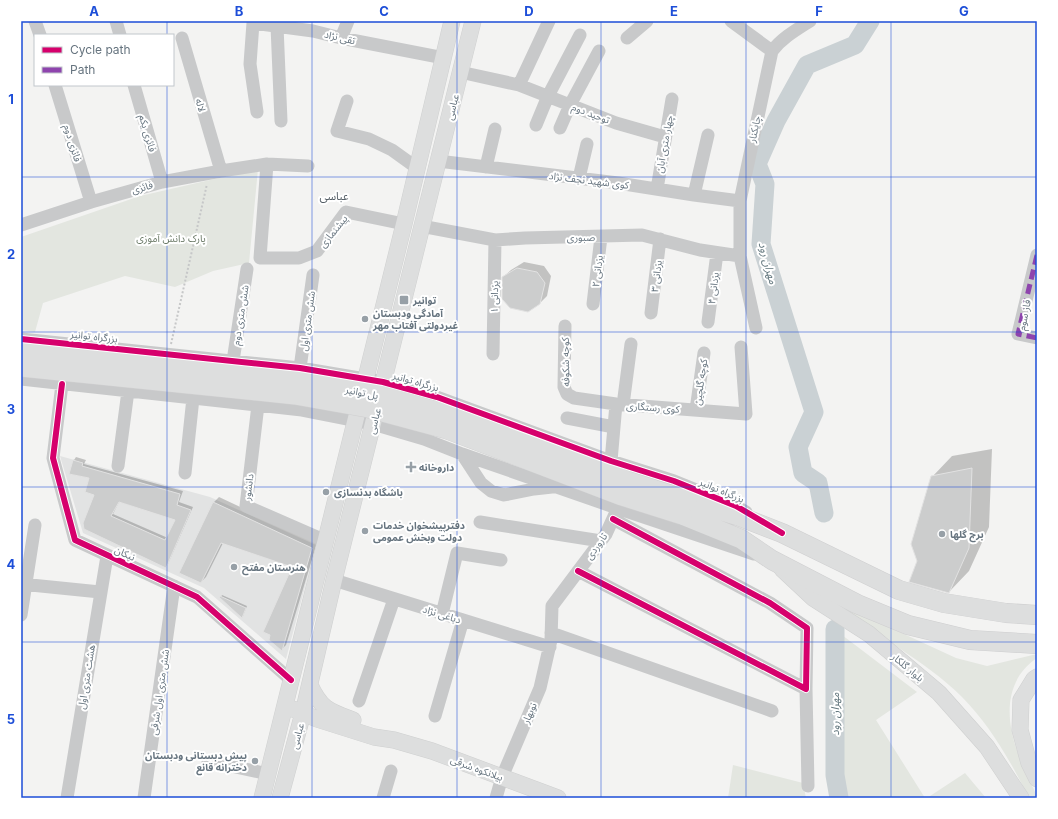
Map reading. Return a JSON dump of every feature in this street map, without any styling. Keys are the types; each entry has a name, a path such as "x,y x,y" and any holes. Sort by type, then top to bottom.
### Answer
{"highway":[{"name":"پل توانیر","path":"21,352 368,408 446,429 622,496 684,508"},
{"name":"بزرگراه توانیر","path":"684,508 738,516 782,533 899,590 944,603 1006,613 1037,615"},
{"path":"684,508 741,539 772,560 857,604 908,624 970,640 1037,644"}],"main road":[{"name":"عباسى","path":"262,798 404,224 452,21"},
{"name":"عباسى","path":"280,798 310,685 334,580 473,21"},
{"path":"445,52 466,50"},
{"name":"بلوار گلکار","path":"772,560 813,598 869,634 940,693 986,747 1021,798"},
{"path":"1037,677 1034,679 1021,700 1020,730 1029,763 1037,779"},
{"name":"بیلانکوه شرقی","path":"310,685 316,698 326,708 336,714 375,728 394,740"},
{"name":"بیلانکوه شرقی","path":"285,706 317,719 374,737 394,740 432,751 558,798"}],"street":[{"path":"35,21 40,34"},
{"path":"116,21 120,34"},
{"path":"342,38 348,21"},
{"path":"519,85 549,21"},
{"path":"627,38 647,21"},
{"path":"738,23 772,51 778,43 810,21"},
{"name":"تقی نژاد","path":"257,112 250,64 254,24 313,31 342,38 445,52"},
{"path":"277,26 281,121"},
{"path":"536,125 548,96 580,35"},
{"name":"لاله","path":"182,38 215,172"},
{"path":"560,128 570,105 599,51"},
{"name":"چایکنار","path":"756,328 740,256 740,201 772,51"},
{"name":"توحید دوم","path":"460,72 519,85 616,123 664,137"},
{"name":"فائزی دوم","path":"55,86 91,202"},
{"name":"فائزی یکم","path":"134,86 162,182"},
{"name":"چهار متری آبان","path":"656,189 664,137 672,99"},
{"path":"347,101 337,131 369,140 392,150 417,168"},
{"path":"486,167 495,129"},
{"path":"694,195 708,134"},
{"path":"579,178 587,144"},
{"name":"کوی شهید نجف نژاد","path":"438,161 579,178 740,201"},
{"name":"فائزی","path":"22,222 162,182 267,164 308,166"},
{"name":"پیشنمازی","path":"267,164 260,258 299,258 317,251 346,212 404,224"},
{"name":"صبوری","path":"421,226 495,240 642,235 700,250 740,256"},
{"name":"یزدانی ۲","path":"593,304 601,237"},
{"name":"یزدانی ۳","path":"651,313 660,239"},
{"name":"یزدانی ۱","path":"493,354 495,240"},
{"name":"یزدانی ۴","path":"708,322 717,253"},
{"name":"فاز سوم","path":"1037,255 1018,334 1037,338"},
{"name":"شش متری دوم","path":"233,361 247,269"},
{"name":"شش متری اول","path":"305,369 313,274"},
{"name":"کوچه شکوفه","path":"565,326 564,387 567,394 574,398 619,405"},
{"path":"619,405 631,344"},
{"name":"کوی رستگاری","path":"611,461 614,427 619,405 746,414 741,347"},
{"name":"بزرگراه توانیر","path":"21,352 168,354 305,369 383,382 437,397 611,461 674,481 736,506 782,533"},
{"name":"کوچه گلچین","path":"696,410 704,354"},
{"path":"302,410 310,403 315,392 315,380 305,369"},
{"path":"21,379 302,410 356,420 424,439 462,454 557,487 615,514 770,603 807,628 806,689 808,786"},
{"name":"نیکان","path":"62,384 53,458 75,540 197,597 292,680"},
{"path":"118,466 128,391"},
{"path":"424,439 421,428 422,415 429,404 437,397"},
{"path":"185,473 193,398"},
{"name":"دانشور","path":"258,405 246,506 326,540"},
{"path":"568,418 614,427"},
{"path":"462,454 481,483 491,491 504,495 534,489 557,487"},
{"path":"615,514 772,560"},
{"name":"تاروردی","path":"550,647 552,606 606,534 615,514"},
{"path":"480,522 601,541"},
{"path":"21,615 23,584 35,525"},
{"path":"442,614 457,553 501,560"},
{"name":"هشت متری اول","path":"67,798 107,556"},
{"path":"578,570 806,689"},
{"name":"دباغی نژاد","path":"334,580 550,647"},
{"path":"23,584 100,592"},
{"name":"شش متری اول شرقی","path":"144,798 174,586"},
{"path":"359,701 394,599"},
{"path":"436,716 463,620"},
{"path":"551,633 772,711"},
{"name":"نوبهار","path":"496,798 502,777 540,688 550,647"},
{"path":"208,761 268,774"},
{"path":"383,798 391,771"}],"path":[{"path":"168,354 215,172"}],"shaded area":[{"name":"هنرستان مفتح","path":"60,456 210,497 316,545 286,659 204,588 83,533"}],"green space":[{"name":"پارک دانش آموزی","path":"258,169 249,263 213,271 175,287 125,276 43,303 35,332 21,330 21,237 140,196"},
{"path":"815,593 956,658 987,666 1037,654 1037,658 1025,668 1017,679 1012,692 1010,719 1016,748 1037,798 1029,798 1015,771 991,732 955,690 915,659"},
{"path":"842,635 917,692 876,720 925,798 842,798"},
{"path":"733,765 803,783 806,798 728,798"},
{"path":"965,773 986,798 927,798"}],"building":[{"path":"517,268 537,272 545,283 540,304 528,312 510,308 502,299 502,277"},
{"path":"73,460 83,463 82,466 180,494 177,505 191,510 166,568 84,529 83,523 94,495 85,492 89,478 69,474","holes":["119,502 175,520 165,540 111,516"]},
{"name":"برج گلها","path":"972,468 969,548 949,593 909,582 917,561 911,544 931,476"},
{"path":"213,502 312,548 282,651 269,640 270,635 263,632 292,567 221,543 201,583 179,573"},
{"path":"220,596 246,608 242,618 219,597"}],"waterway":[{"name":"مهران رود","path":"824,513 818,483 803,473 798,447 814,412 761,244 765,184 757,164 776,121 807,65 855,45 870,21"},
{"name":"مهران رود","path":"835,629 835,775 839,798"}],"marked path":[{"path":"1037,255 1018,334 1037,338"}],"cycle path":[{"path":"21,339 300,368 383,382 437,397 611,461 674,481 736,506 782,533"},
{"path":"62,384 53,458 75,540 197,597 291,680"},
{"path":"578,571 806,689 807,628 770,603 613,519"}],"place":[{"name":"توانیر","path":"404,300"},
{"name":"آمادگی ودبستان غیردولتی آفتاب مهر","path":"365,319"},
{"name":"داروخانه","path":"411,467"},
{"name":"باشگاه بدنسازی","path":"326,492"},
{"name":"دفترپیشخوان خدمات دولت وبخش عمومی","path":"365,531"},
{"name":"برج گلها","path":"942,534"},
{"name":"هنرستان مفتح","path":"234,567"},
{"name":"پیش دبستانی ودبستان دخترانه قانع","path":"255,761"}],"district":[{"name":"عباسی","path":"334,196"}]}
